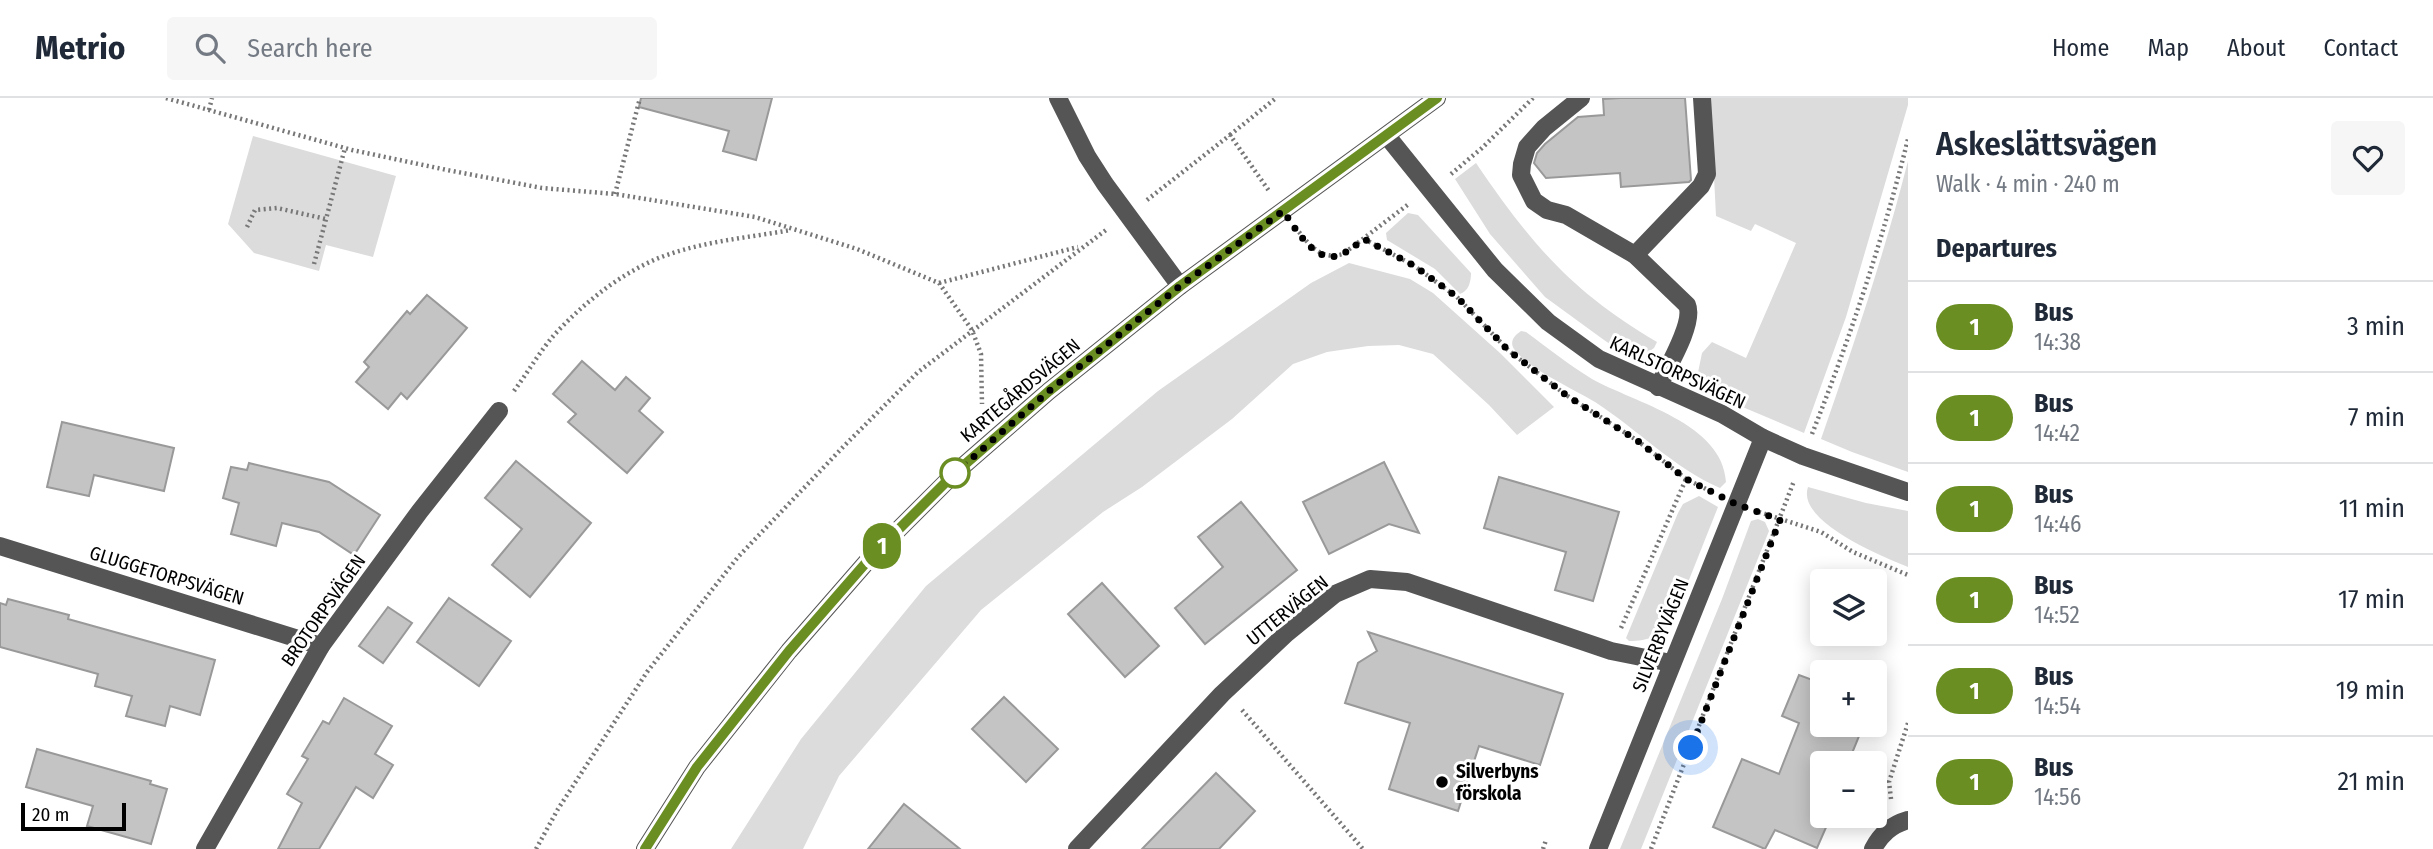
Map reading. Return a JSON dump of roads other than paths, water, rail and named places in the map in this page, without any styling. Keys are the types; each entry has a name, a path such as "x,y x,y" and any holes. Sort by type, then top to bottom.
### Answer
{"street":[{"path":"1058,98 1087,156 1180,286"},
{"name":"KARTEGÅRDSVÄGEN","path":"645,849 705,756 789,651 871,557 955,473 1049,391 1180,286 1437,98"},
{"path":"1581,98 1544,128 1527,147 1521,175 1534,201 1547,210 1566,215 1634,255 1687,304 1690,312 1687,325 1658,387"},
{"path":"1634,255 1701,186 1707,174 1702,98"},
{"name":"KARLSTORPSVÄGEN","path":"1387,136 1495,270 1548,322 1599,359 1723,414 1763,438 1803,456 1908,492"},
{"name":"BROTORPSVÄGEN","path":"205,849 321,646 420,511 499,411"},
{"name":"SILVERBYVÄGEN","path":"1598,849 1763,438"},
{"name":"GLUGGETORPSVÄGEN","path":"0,546 321,646"},
{"name":"UTTERVÄGEN","path":"1077,849 1226,691 1287,633 1335,594 1370,579 1407,582 1611,651 1671,663"},
{"path":"1873,849 1879,837 1901,823"}],"place":[{"name":"Silverbyns förskola","path":"1442,782"}]}
